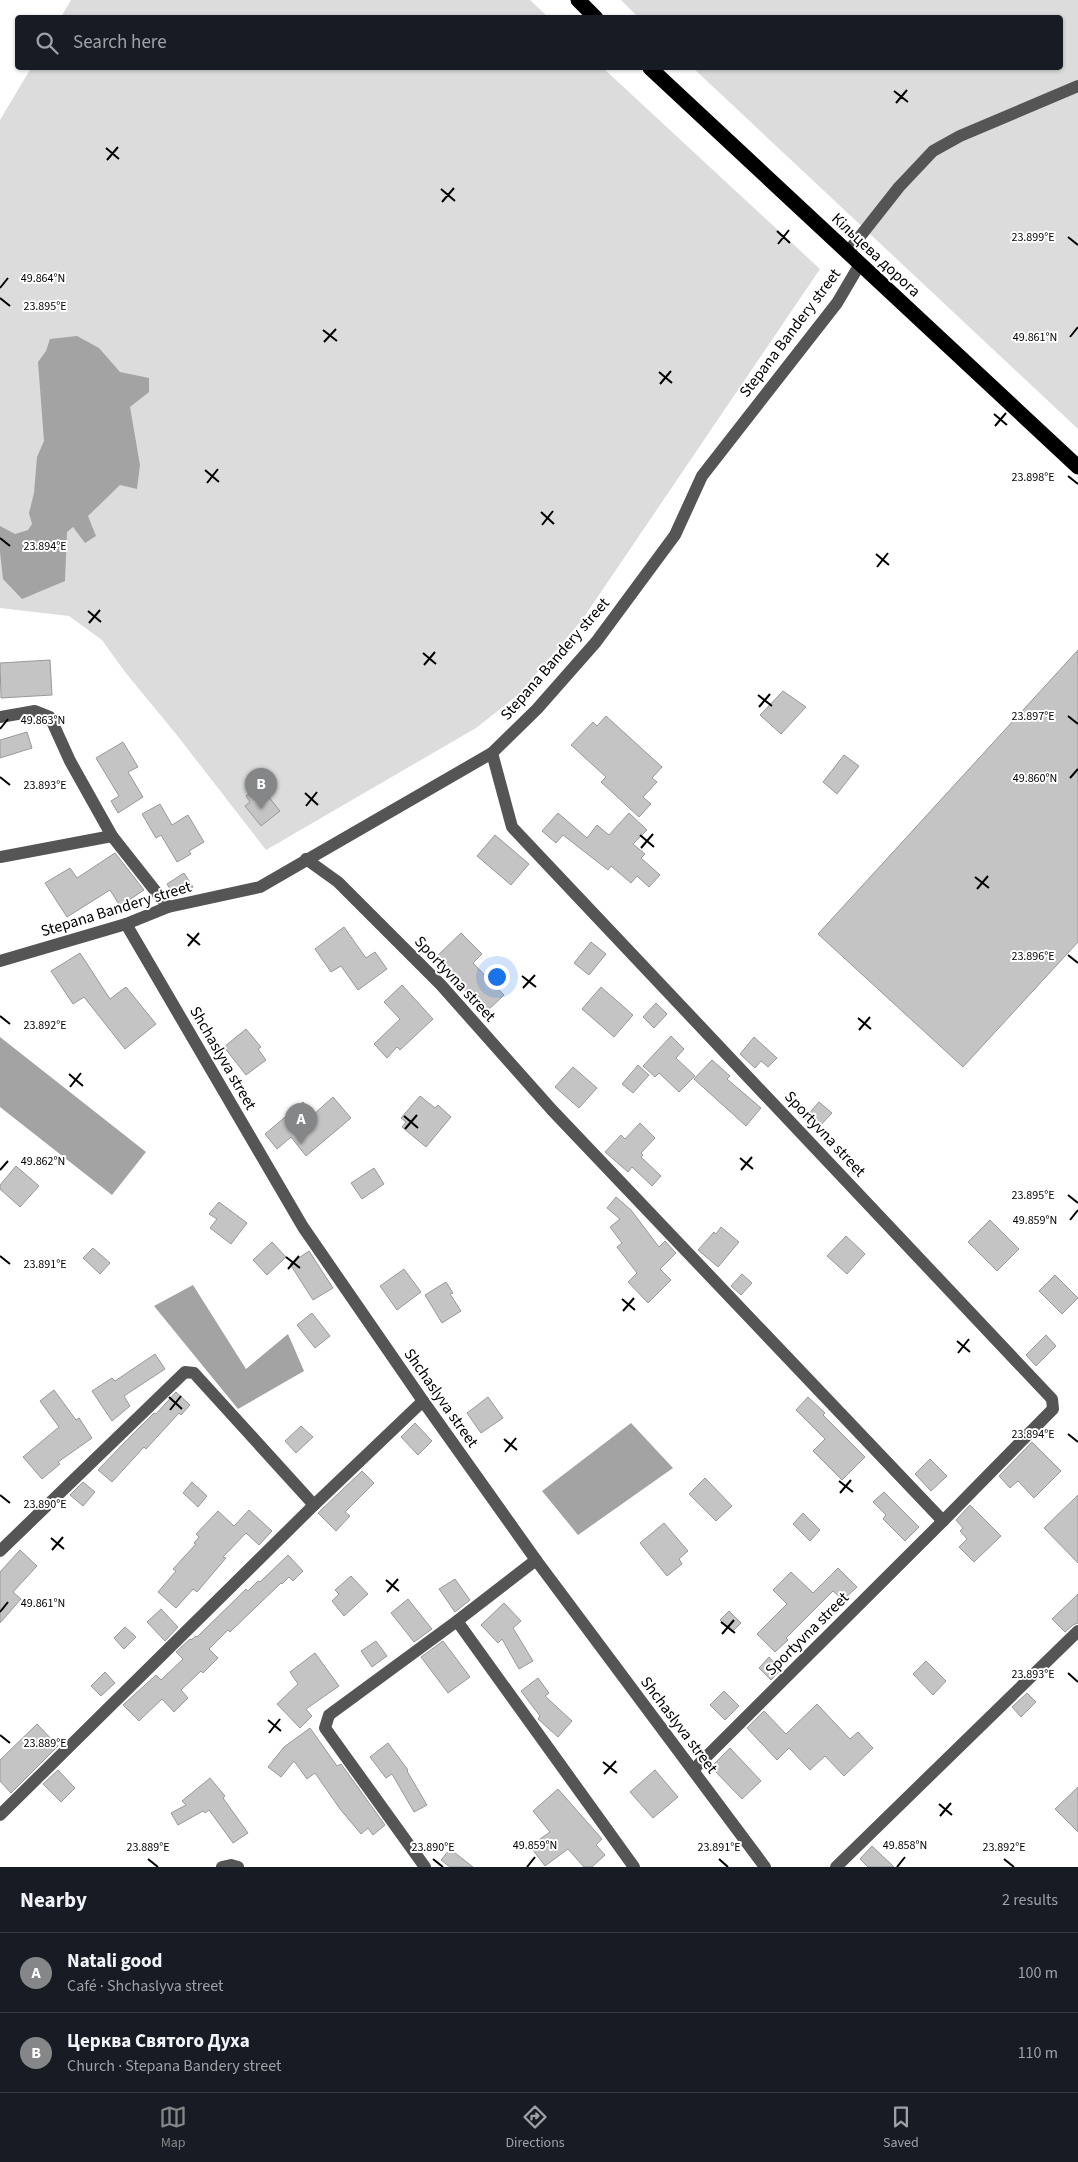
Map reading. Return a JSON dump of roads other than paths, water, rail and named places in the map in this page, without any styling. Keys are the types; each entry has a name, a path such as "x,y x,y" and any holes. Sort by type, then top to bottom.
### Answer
{"highway":[{"path":"578,0 593,15"},
{"name":"Кільцева дорога","path":"652,70 1078,468"}],"street":[{"path":"847,252 899,187 933,151 960,136 1078,86"},
{"name":"Stepana Bandery street","path":"0,961 126,924 168,906 260,887 412,801 492,753 537,709 601,634 676,535 702,476 837,303 860,264"},
{"path":"0,716 35,711 50,717 70,761 112,836 168,906"},
{"name":"Sportyvna street","path":"492,753 512,826 1052,1398 1053,1408 943,1521 693,1770"},
{"path":"0,857 112,836"},
{"name":"Sportyvna street","path":"306,860 338,882 441,985 552,1110 943,1521"},
{"name":"Shchaslyva street","path":"126,924 303,1227 536,1560 765,1867"},
{"path":"0,1551 185,1372 194,1373 314,1504"},
{"path":"0,1815 314,1504 424,1401"},
{"path":"425,1867 325,1728 329,1715 536,1560"},
{"path":"457,1621 634,1867"},
{"path":"836,1867 1078,1631"},
{"path":"222,1867 231,1865 238,1867"}],"place":[{"name":"Церква Святого Духа","path":"261,809"},
{"name":"Natali good","path":"301,1144"}]}
